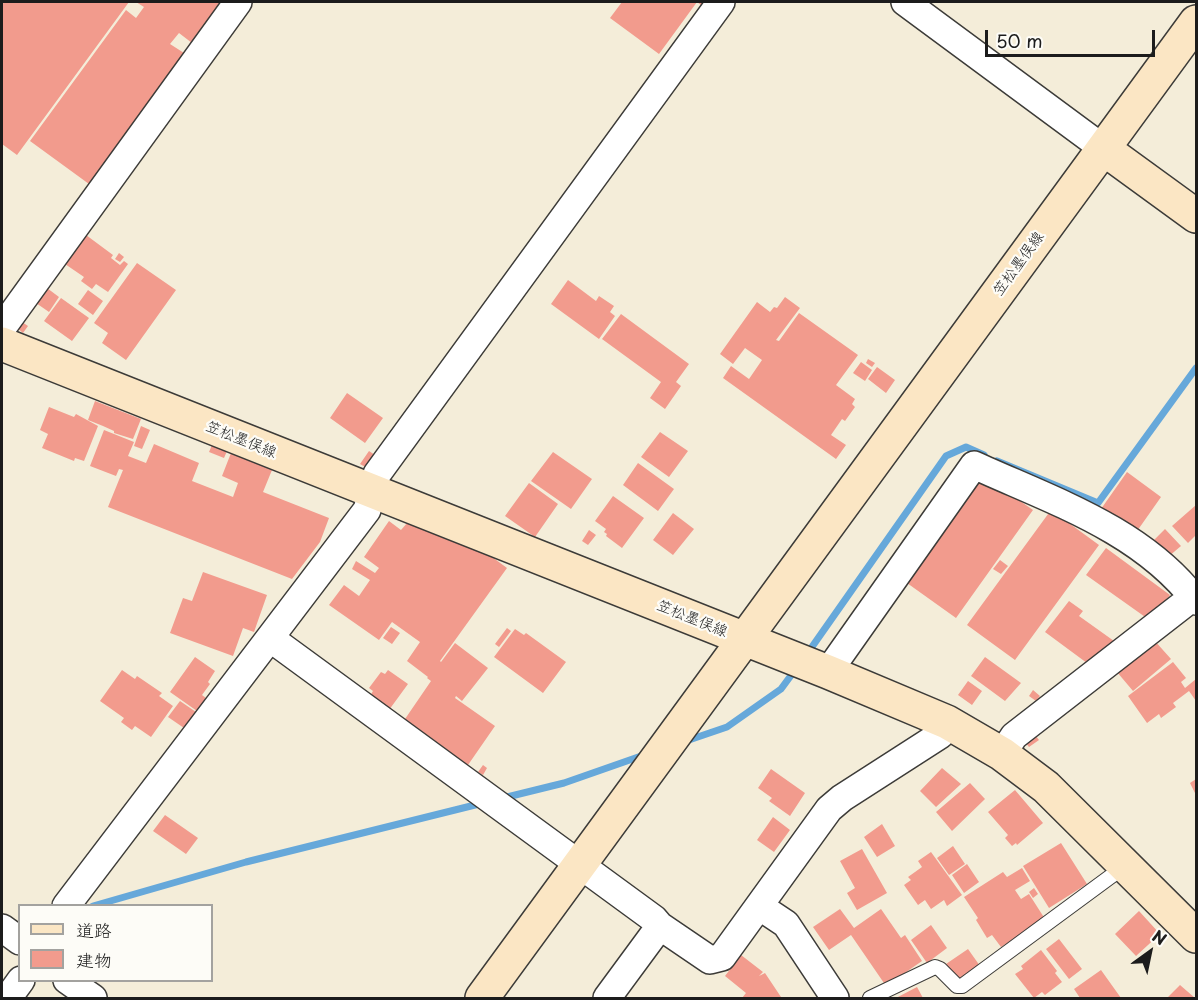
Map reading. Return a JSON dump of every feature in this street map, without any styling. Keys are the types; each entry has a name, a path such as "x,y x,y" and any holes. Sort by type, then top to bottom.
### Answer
{"main road":[{"name":"笠松墨俣線","path":"2,344 745,640 1197,22"},
{"path":"1104,149 1197,216"},
{"path":"482,999 745,640 947,722 1002,754 1046,787 1197,936"}],"street":[{"path":"2,328 238,2"},
{"path":"68,904 367,510 377,474 721,2"},
{"path":"905,2 1104,149"},
{"path":"828,672 974,465 1119,532 1157,559 1195,599 1014,736 1002,754"},
{"path":"270,638 580,864 654,919 660,926 710,960 722,957 829,809 842,798 940,735 947,722"},
{"path":"759,906 786,924 835,999"},
{"path":"607,999 660,926"},
{"path":"2,928 18,940"},
{"path":"8,999 20,982"},
{"path":"69,982 93,999"}],"lane":[{"path":"870,999 935,967 957,986 962,986 1114,874 1123,862"}],"building":[{"path":"4,2 129,2 17,155 2,144 2,5"},
{"path":"136,2 222,2 192,43 179,33 170,44 184,53 89,184 30,141 126,10 136,18 144,7"},
{"path":"622,2 697,2 659,54 610,18"},
{"path":"697,2 711,2 706,9"},
{"path":"86,235 113,255 111,258 120,265 124,261 128,264 108,292 96,284 92,289 81,281 84,277 65,264"},
{"path":"119,253 124,257 120,262 115,259"},
{"path":"137,263 176,290 126,360 102,343 108,333 94,323"},
{"path":"568,280 596,301 599,296 614,306 610,312 615,316 599,339 551,304"},
{"path":"47,288 59,297 49,312 36,303"},
{"path":"88,290 103,301 93,315 78,304"},
{"path":"785,297 800,308 776,340 779,341 799,313 858,355 836,385 855,399 852,404 855,407 845,421 842,419 831,435 846,445 836,459 723,378 731,366 749,379 762,360 745,348 733,364 720,354 757,302 770,312 774,307 777,308"},
{"path":"61,298 89,318 72,341 44,321"},
{"path":"621,314 689,364 676,382 681,386 665,409 650,398 661,382 602,339"},
{"path":"22,322 28,326 23,333 17,328"},
{"path":"868,359 875,363 872,367 866,363"},
{"path":"861,362 872,370 865,381 853,373"},
{"path":"877,367 895,380 886,393 868,379"},
{"path":"347,393 383,418 365,443 330,418"},
{"path":"95,401 141,419 133,439 114,433 88,420"},
{"path":"49,407 74,417 76,414 98,426 84,461 75,458 74,461 42,448 48,434 40,430"},
{"path":"141,426 150,430 142,449 134,446"},
{"path":"104,430 134,442 128,456 146,463 154,444 199,463 192,481 233,497 238,483 222,476 231,453 272,470 263,492 329,518 320,542 292,579 108,507 123,470 119,469 116,476 90,466"},
{"path":"660,432 688,451 669,477 641,457"},
{"path":"212,445 227,451 224,458 209,452"},
{"path":"369,451 375,455 367,468 360,464"},
{"path":"553,452 592,479 571,509 531,481"},
{"path":"638,463 674,489 658,511 623,485"},
{"path":"1127,472 1161,497 1135,534 1101,509"},
{"path":"983,475 1033,510 956,618 907,583"},
{"path":"529,483 558,504 535,537 505,516"},
{"path":"613,496 644,518 622,548 606,536 604,532 606,529 595,521"},
{"path":"1196,505 1196,535 1188,543 1172,526"},
{"path":"1051,510 1099,545 1015,660 967,625"},
{"path":"673,513 694,529 673,555 653,540"},
{"path":"389,521 401,530 408,522 488,554 507,568 440,661 455,643 488,668 462,701 456,696 455,698 495,726 468,765 405,719 431,681 407,661 420,642 392,622 379,640 329,605 344,585 359,596 370,580 352,569 356,561 375,573 379,568 364,557"},
{"path":"1165,529 1181,546 1168,557 1153,541"},
{"path":"589,530 596,535 588,545 582,541"},
{"path":"1106,548 1170,595 1160,610 1157,607 1148,619 1086,575"},
{"path":"1000,560 1008,566 1001,574 993,569"},
{"path":"203,572 267,595 254,632 243,628 233,656 170,633 183,598 192,601"},
{"path":"1069,601 1083,611 1079,616 1114,641 1091,666 1045,632"},
{"path":"391,627 400,633 392,644 383,638"},
{"path":"507,628 511,631 499,647 495,644"},
{"path":"515,629 524,635 526,633 566,662 543,693 494,657"},
{"path":"1154,640 1171,659 1133,691 1117,672"},
{"path":"195,657 215,671 202,695 206,698 197,711 170,692"},
{"path":"985,657 1021,683 1005,701 971,676"},
{"path":"1173,662 1186,678 1181,682 1185,688 1196,679 1196,701 1189,691 1173,703 1176,707 1161,718 1159,714 1147,723 1128,696"},
{"path":"122,670 135,679 137,676 162,693 159,696 173,706 151,737 135,726 132,730 121,722 124,718 100,701"},
{"path":"388,670 408,684 389,710 370,696 373,691 369,688 381,672 385,674"},
{"path":"968,681 982,691 972,705 958,695"},
{"path":"1033,690 1040,696 1036,701 1029,696"},
{"path":"180,701 196,712 184,728 168,717"},
{"path":"1035,735 1039,740 1029,747 1025,742"},
{"path":"483,765 487,768 483,775 478,772"},
{"path":"942,768 961,784 936,807 920,791"},
{"path":"771,769 805,793 790,816 769,801 772,798 758,788"},
{"path":"1196,779 1196,795 1190,783"},
{"path":"970,783 985,799 952,831 936,812"},
{"path":"1015,790 1043,823 1017,845 1016,843 1012,846 1005,838 1008,835 988,812"},
{"path":"165,815 198,838 186,854 153,831"},
{"path":"773,817 790,830 774,852 757,840"},
{"path":"882,824 895,846 877,857 864,837"},
{"path":"1061,843 1087,884 1049,908 1023,866"},
{"path":"953,846 965,864 949,875 937,858"},
{"path":"862,849 887,893 857,910 847,893 855,888 840,861"},
{"path":"931,852 962,895 947,906 944,900 931,909 925,900 918,905 904,885 911,880 908,877 922,867 918,861"},
{"path":"967,864 979,882 964,893 952,875"},
{"path":"1022,868 1030,881 1015,890 1021,899 1029,894 1045,919 1001,947 992,935 987,938 976,920 978,918 964,897 1003,872 1007,877"},
{"path":"1034,888 1038,894 1033,898 1029,892"},
{"path":"840,909 854,928 881,909 901,938 905,935 922,961 886,986 851,935 829,950 813,927"},
{"path":"1139,911 1160,934 1136,956 1115,934"},
{"path":"931,925 947,948 927,963 911,940"},
{"path":"1059,939 1082,969 1069,979 1046,949"},
{"path":"968,949 980,966 957,981 946,964"},
{"path":"1041,950 1057,971 1055,973 1062,982 1045,995 1042,992 1034,998 1015,974 1023,969 1021,966"},
{"path":"741,955 763,972 759,976 765,973 781,997 742,998 746,993 725,976"},
{"path":"1101,970 1121,998 1080,998 1074,989"},
{"path":"1180,985 1195,998 1167,998"},
{"path":"917,987 923,998 896,998"}],"waterway":[{"path":"997,461 1098,503 1196,368"},
{"path":"807,654 946,456 966,447 984,455"},
{"path":"683,742 727,727 781,689 795,670"},
{"path":"503,798 564,783 644,755"},
{"path":"100,904 246,862 483,803"}]}
